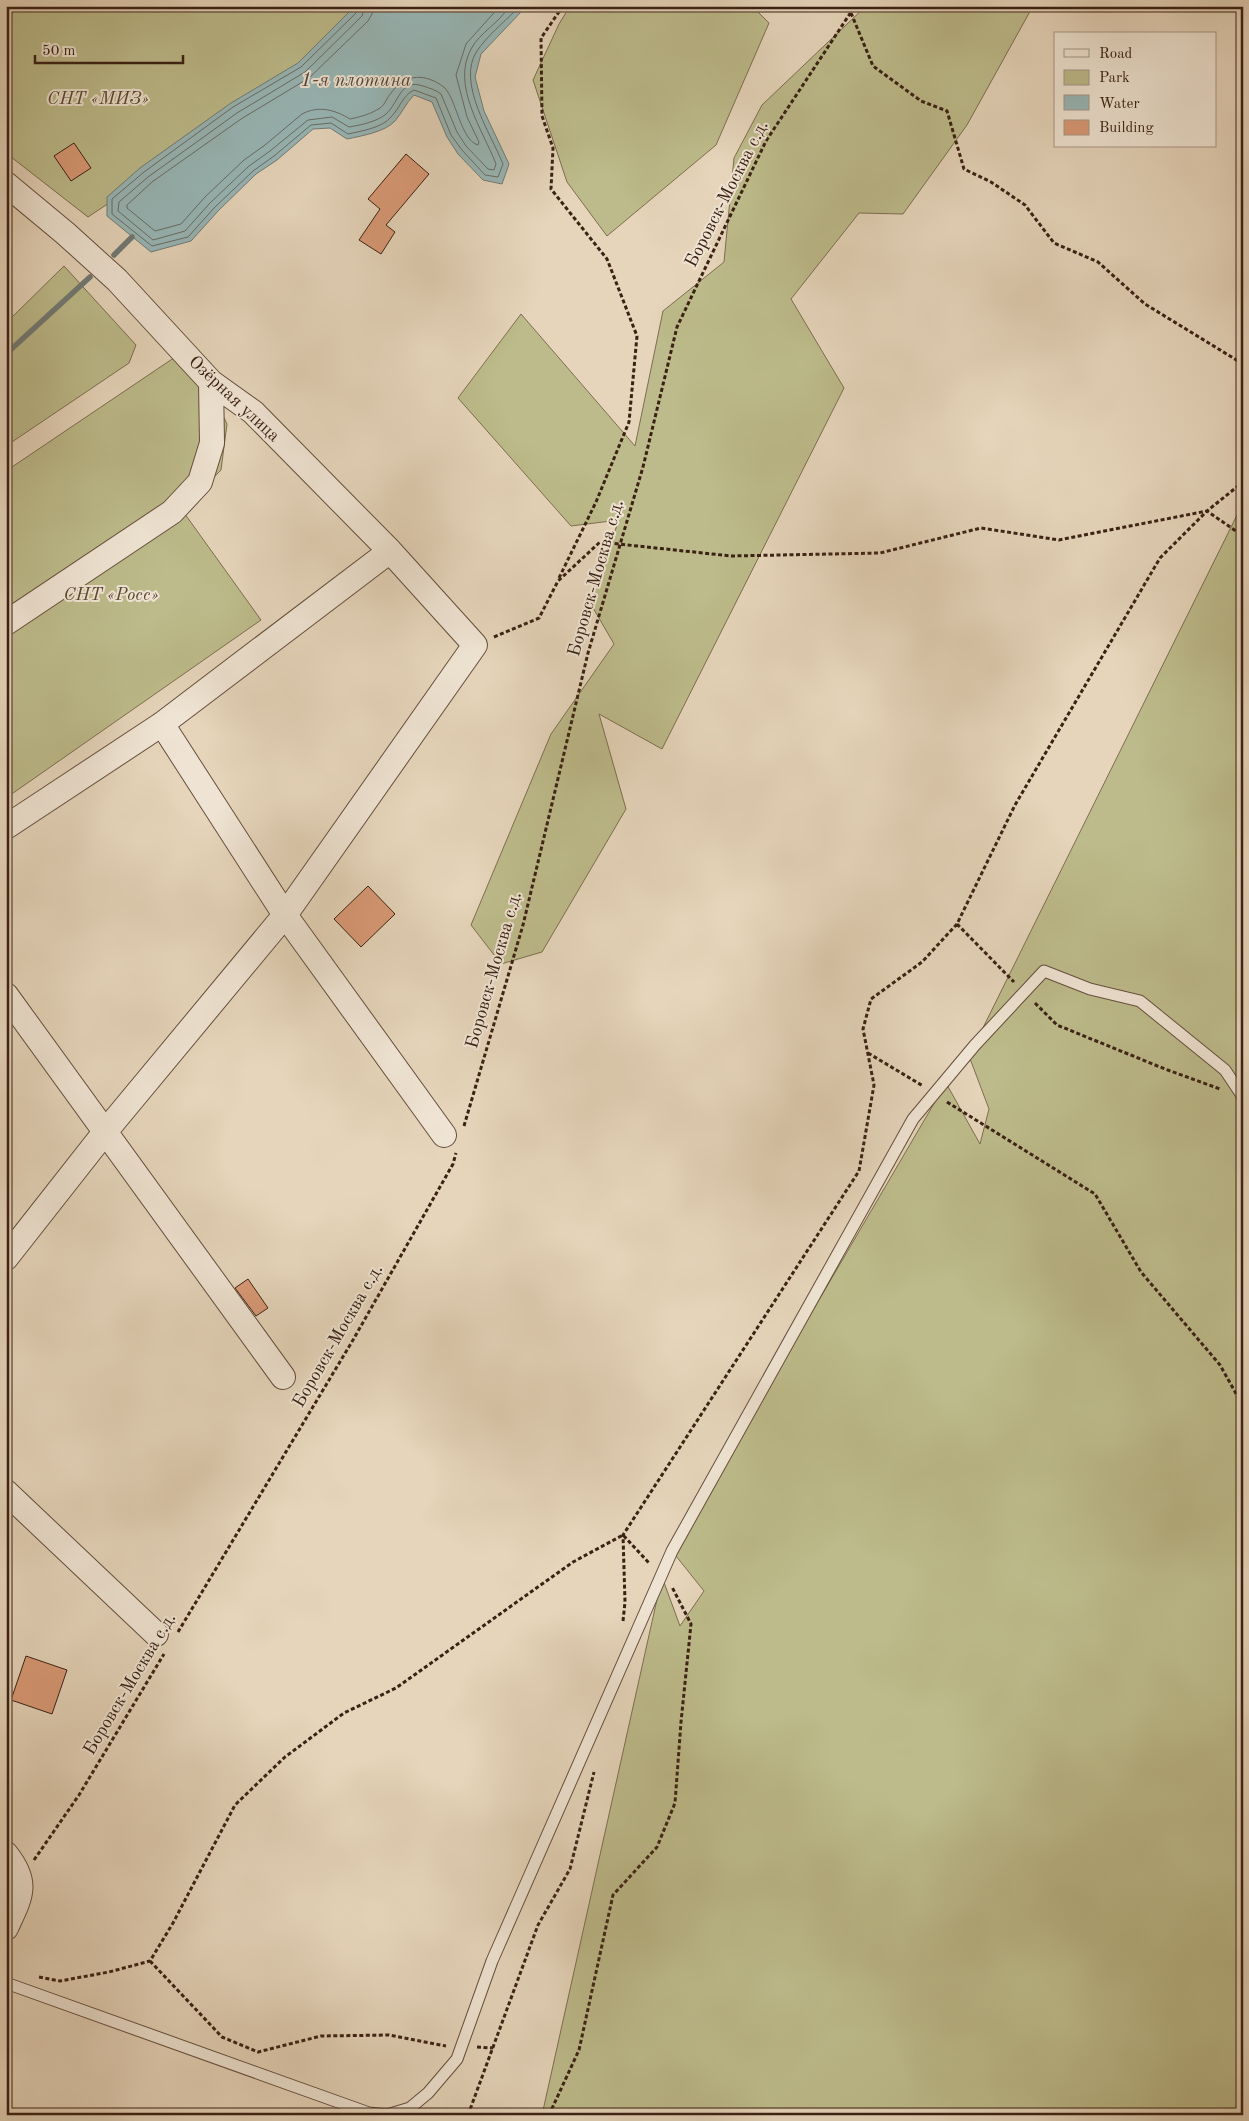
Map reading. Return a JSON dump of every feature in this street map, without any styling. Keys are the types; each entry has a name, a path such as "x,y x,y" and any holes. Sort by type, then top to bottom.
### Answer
{"street":[{"name":"Озёрная улица","path":"6,184 65,233 117,280 210,382 253,412 390,551 475,645"},
{"path":"6,623 172,512 200,482 212,443 210,382"},
{"path":"6,827 162,724 390,551"},
{"path":"6,1258 104,1132 284,915 475,645"},
{"path":"162,724 284,915 454,1138"},
{"path":"6,995 283,1377"},
{"path":"6,1492 166,1639"},
{"path":"6,1928 22,1893 15,1868"}],"lane":[{"path":"6,1984 369,2113 387,2115 410,2108 428,2093 457,2059 492,1961 672,1551 913,1119 975,1045 1044,971 1090,989 1140,1001 1225,1070 1243,1097"}],"path":[{"path":"475,645 539,618 596,502 629,422 637,336 607,259 551,189 553,148 542,116 541,38 563,6"},
{"name":"Боровск-Москва с.д.","path":"15,1868 79,1795 166,1639 357,1332 453,1164 454,1138 523,925 588,653 643,467 677,327 766,142 855,6"},
{"path":"850,12 873,66 921,101 948,111 964,169 991,182 1025,205 1054,243 1098,262 1145,304 1243,364"},
{"path":"32,1976 60,1981 150,1962 173,1923 235,1805 285,1757 344,1712 396,1688 574,1562 623,1535 859,1171 874,1085 863,1029 871,999 922,962 956,924 1015,804 1160,558 1207,511 1243,482"},
{"path":"558,581 600,542 731,556 880,553 981,528 1059,540 1207,511 1243,536"},
{"path":"956,924 1057,1025 1165,1069 1226,1091"},
{"path":"868,1053 1095,1194 1141,1272 1220,1364 1243,1406"},
{"path":"549,2115 580,2050 613,1894 657,1846 676,1803 680,1722 691,1624 674,1589 623,1535"},
{"path":"622,1630 625,1602 623,1535"},
{"path":"468,2115 538,1925 570,1869 596,1763"},
{"path":"150,1962 222,2036 258,2052 321,2036 389,2035 450,2046 493,2048"}],"green space":[{"name":"СНТ «МИЗ»","path":"6,6 378,6 223,127 88,217 6,153"},
{"path":"570,6 752,6 769,23 716,145 607,236 567,182 533,80 559,24"},
{"path":"866,6 1033,6 967,125 903,214 859,213 791,299 844,388 662,749 599,714 626,809 542,952 501,964 471,925 551,734 614,644 589,601 619,520 571,526 458,398 521,314 635,446 663,311 724,262 734,158 762,105"},
{"path":"64,266 136,345 129,363 6,446 6,323"},
{"name":"СНТ «Росс»","path":"190,347 227,424 221,470 182,510 261,620 6,798 6,471"},
{"path":"1243,503 1243,2115 542,2115 662,1577 680,1626 704,1591 672,1551 946,1083 980,1144 989,1109 969,1056"}],"water":[{"name":"1-я плотина","path":"355,6 521,6 521,12 481,54 475,77 484,111 509,164 502,184 483,180 458,154 447,137 432,102 414,95 391,125 372,133 347,139 330,128 313,129 277,160 256,174 191,241 151,252 107,216 107,197 140,168 231,103 298,63"}],"building":[{"path":"74,143 91,168 71,181 54,156"},
{"path":"406,154 429,174 386,225 395,232 381,254 359,240 380,209 368,199"},
{"path":"368,886 395,914 361,947 334,919"},
{"path":"248,1279 268,1308 256,1316 235,1288"},
{"path":"26,1656 67,1670 52,1714 11,1700"}],"waterway":[{"path":"114,255 132,237"},
{"path":"6,354 90,277"}]}
